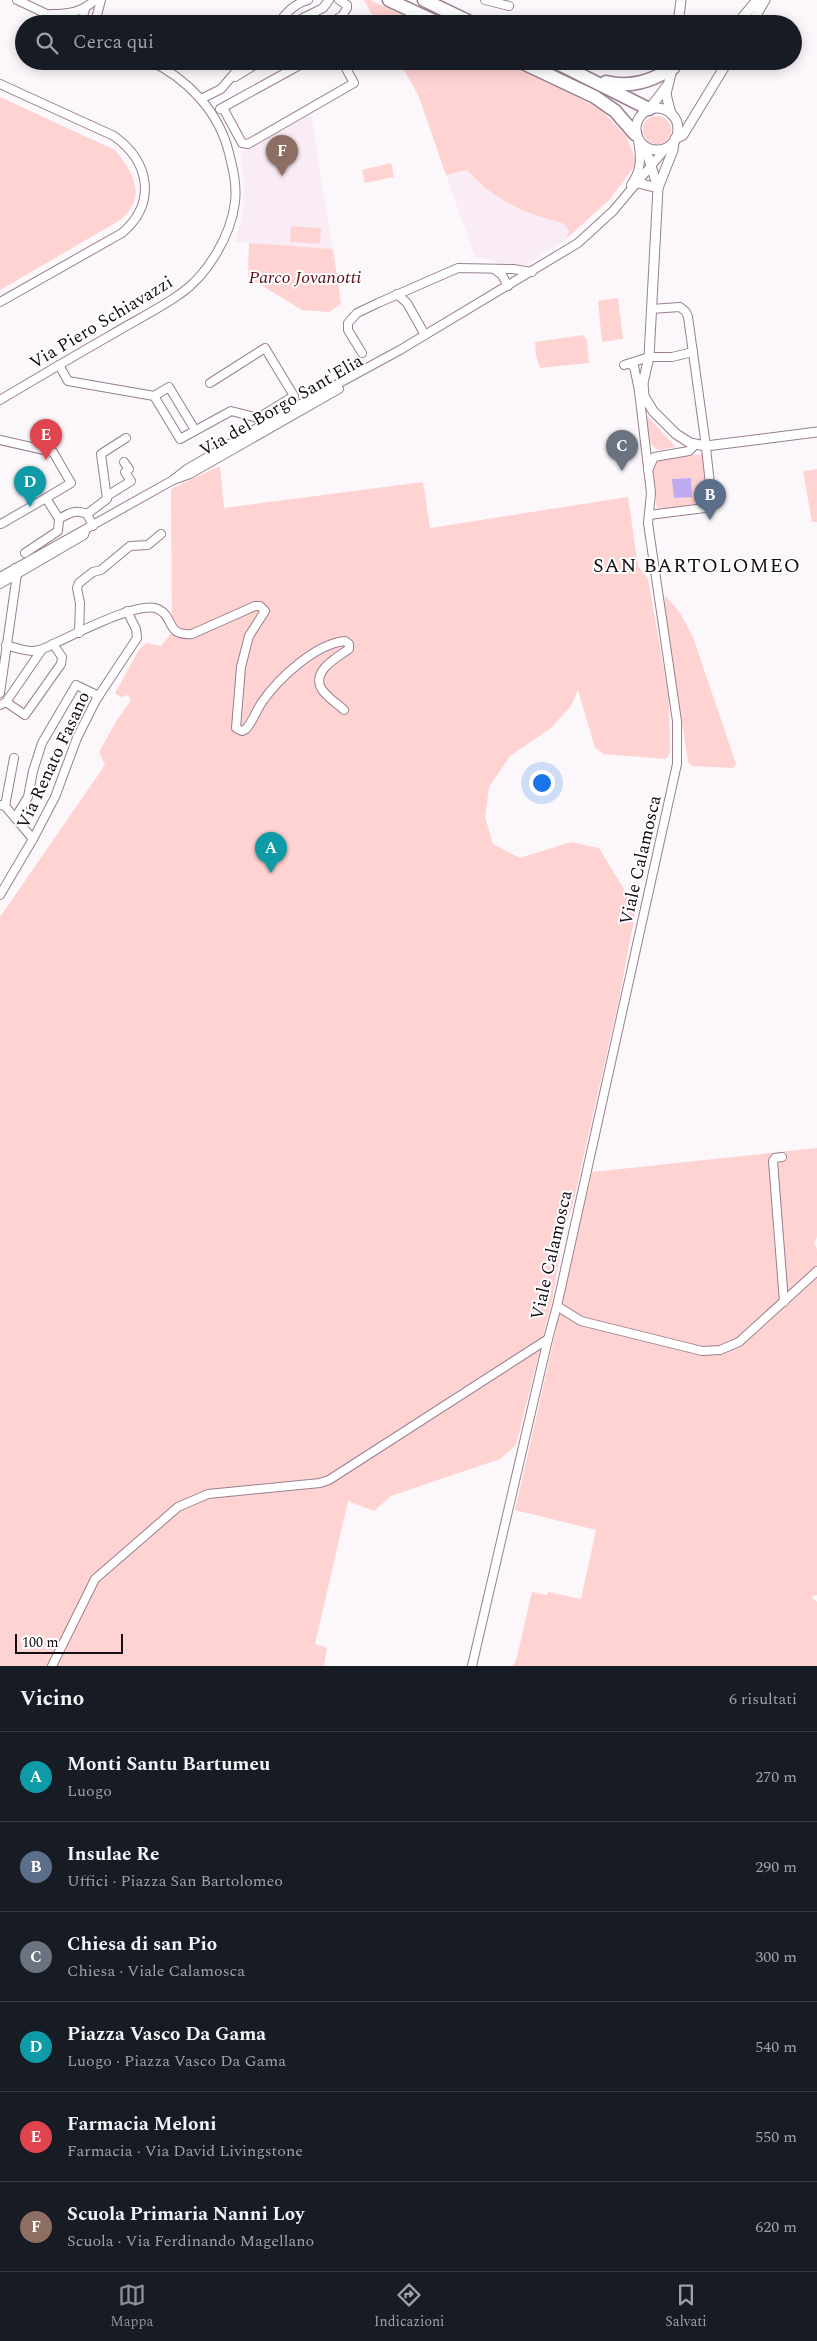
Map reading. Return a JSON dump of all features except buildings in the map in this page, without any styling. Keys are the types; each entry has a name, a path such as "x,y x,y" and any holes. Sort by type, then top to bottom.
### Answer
{"highway":[{"path":"390,0 421,15"},
{"path":"427,1 456,15"},
{"path":"539,70 595,96 615,111 637,137"},
{"path":"572,70 649,109"},
{"path":"586,77 609,83 631,84 651,81 671,70"}],"street":[{"path":"18,0 48,14 65,14 85,9 95,0"},
{"path":"97,15 101,0"},
{"path":"285,15 298,4 308,0"},
{"path":"309,15 323,8 329,0"},
{"path":"339,0 347,5 343,15"},
{"path":"485,0 509,6 507,0"},
{"path":"679,15 681,0"},
{"path":"744,15 757,0"},
{"path":"756,15 765,0"},
{"path":"83,15 85,9"},
{"name":"Via Piero Schiavazzi","path":"0,400 182,294 213,259 227,231 235,202 235,177 227,145 212,115 201,99 176,76 166,70"},
{"path":"201,99 221,89 238,70"},
{"path":"230,80 246,70"},
{"path":"212,115 291,70"},
{"path":"222,108 242,143 248,144 354,83 347,70"},
{"path":"658,188 645,147 637,137 638,119 649,109 674,70"},
{"path":"674,70 666,99 678,127 672,143 673,150 658,188 649,358 644,383 644,396 654,411 676,434 696,444 706,446 817,432"},
{"path":"645,147 657,150 684,135 723,70"},
{"path":"0,84 114,136 132,151 143,170 145,189 144,199 136,218 122,233 0,302"},
{"path":"649,109 660,108 672,114"},
{"name":"Via del Borgo Sant'Elia","path":"612,211 640,171 641,161 637,137"},
{"name":"Via del Borgo Sant'Elia","path":"0,584 16,571 81,531 173,480 186,470 262,425 400,350 578,243 612,211 672,143"},
{"path":"638,183 658,188"},
{"name":"Via del Borgo Sant'Elia","path":"362,354 348,330 348,323 357,314 397,294 458,268 513,269 532,272"},
{"path":"494,270 502,275 508,286"},
{"path":"397,294 407,303 425,335"},
{"path":"649,515 705,508 710,505 712,497 688,317 683,309 675,307 652,309"},
{"path":"210,383 265,348 299,405"},
{"name":"Via del Borgo Sant'Elia","path":"262,425 390,360 400,350"},
{"path":"649,358 672,357 693,352"},
{"name":"Viale Calamosca","path":"472,1666 548,1339 558,1306 583,1184 677,764 677,721 650,540 649,515 651,493 639,391 636,370 634,366 627,365 649,358"},
{"path":"59,365 68,381 154,396 169,387 195,430"},
{"path":"639,391 644,383"},
{"path":"154,396 180,439 231,411 262,425 294,396"},
{"path":"59,519 74,511 87,514 105,503 107,496 100,454 126,438"},
{"path":"1,524 71,483 52,452 3,441"},
{"path":"648,470 654,457 689,451 696,444"},
{"path":"107,496 131,481 125,472 129,469 124,462"},
{"path":"25,553 58,531 59,519 46,498"},
{"path":"87,514 89,528"},
{"path":"79,633 80,603 77,588 79,583 93,572 101,570 130,546 148,545 161,534"},
{"path":"0,693 2,656 6,645 16,571"},
{"name":"Via del Borgo Sant'Elia","path":"0,577 16,571"},
{"path":"6,645 33,653 41,651 127,611 140,607 158,609 165,614 172,628 180,634 192,634 255,606 263,608 265,611 250,636 241,667 236,728 242,731 250,723 280,681 324,646 343,641 348,643 348,650 336,657 321,674 320,680 322,688 344,710"},
{"name":"Via Renato Fasano","path":"0,895 55,797 76,738 99,696 137,638 136,629 127,611"},
{"path":"41,651 3,703 25,715 61,664 62,657 53,644"},
{"path":"15,818 28,797 33,771 42,743 76,685 99,696"},
{"path":"14,758 3,805 33,839"},
{"path":"782,1157 775,1158 773,1161 784,1302"},
{"path":"558,1306 581,1321 694,1349 712,1351 739,1342 817,1271"},
{"name":"Viale Calamosca","path":"52,1666 94,1579 186,1503 208,1494 329,1480 548,1339"}],"shaded area":[{"path":"311,114 333,249 235,242 243,210 244,184 240,154"},
{"path":"467,170 482,185 515,208 545,219 563,223 569,231 566,239 526,265 507,266 489,259 475,257 446,175"},
{"path":"691,478 692,497 674,498 672,479"}],"green space":[{"path":"364,0 370,0 404,15 372,15"},
{"path":"404,70 525,70 600,109 626,136 637,163 610,199 566,239 569,231 563,223 530,214 510,204 477,181 467,170 446,175 419,97"},
{"path":"0,97 115,150 131,174 136,188 136,195 132,206 122,219 0,290"},
{"path":"657,116 667,120 671,130 667,140 657,144 647,140 643,130 647,120"},
{"path":"391,163 394,177 365,183 362,170"},
{"path":"291,226 321,228 320,244 290,242"},
{"name":"Parco Jovanotti","path":"249,243 333,249 341,304 329,312 302,310 248,277"},
{"path":"618,298 623,339 602,342 598,301"},
{"path":"583,335 587,340 589,363 540,368 535,342"},
{"path":"646,417 676,447 658,450 651,444"},
{"path":"703,454 707,481 705,501 701,505 657,509 652,469 659,458"},
{"path":"220,466 224,508 423,482 430,528 628,497 638,566 648,578 669,699 670,753 666,759 604,754 595,748 578,690 571,706 551,728 510,756 489,787 485,817 493,844 520,858 571,842 599,848 636,909 618,1004 572,1208 564,1229 553,1297 516,1445 500,1459 391,1496 374,1511 348,1501 315,1644 327,1648 324,1666 0,1666 0,917 105,765 99,752 131,700 128,695 121,697 115,693 139,650 146,643 161,646 176,627 172,622 171,489"},
{"path":"817,469 817,522 812,522 803,471"},
{"path":"665,595 680,613 693,637 736,764 733,768 692,766 688,762 665,610"},
{"path":"817,1148 817,1237 814,1243 817,1249 817,1595 811,1597 817,1602 817,1666 513,1666 517,1657 532,1592 547,1595 548,1592 581,1599 596,1530 515,1510 592,1172"}],"place":[{"name":"Scuola Primaria Nanni Loy","path":"282,176"},
{"name":"Farmacia Meloni","path":"46,460"},
{"name":"Chiesa di san Pio","path":"622,471"},
{"name":"Piazza Vasco Da Gama","path":"30,507"},
{"name":"Insulae Re","path":"710,520"},
{"name":"Monti Santu Bartumeu","path":"271,873"}],"district":[{"name":"SAN BARTOLOMEO","path":"697,565"}]}
